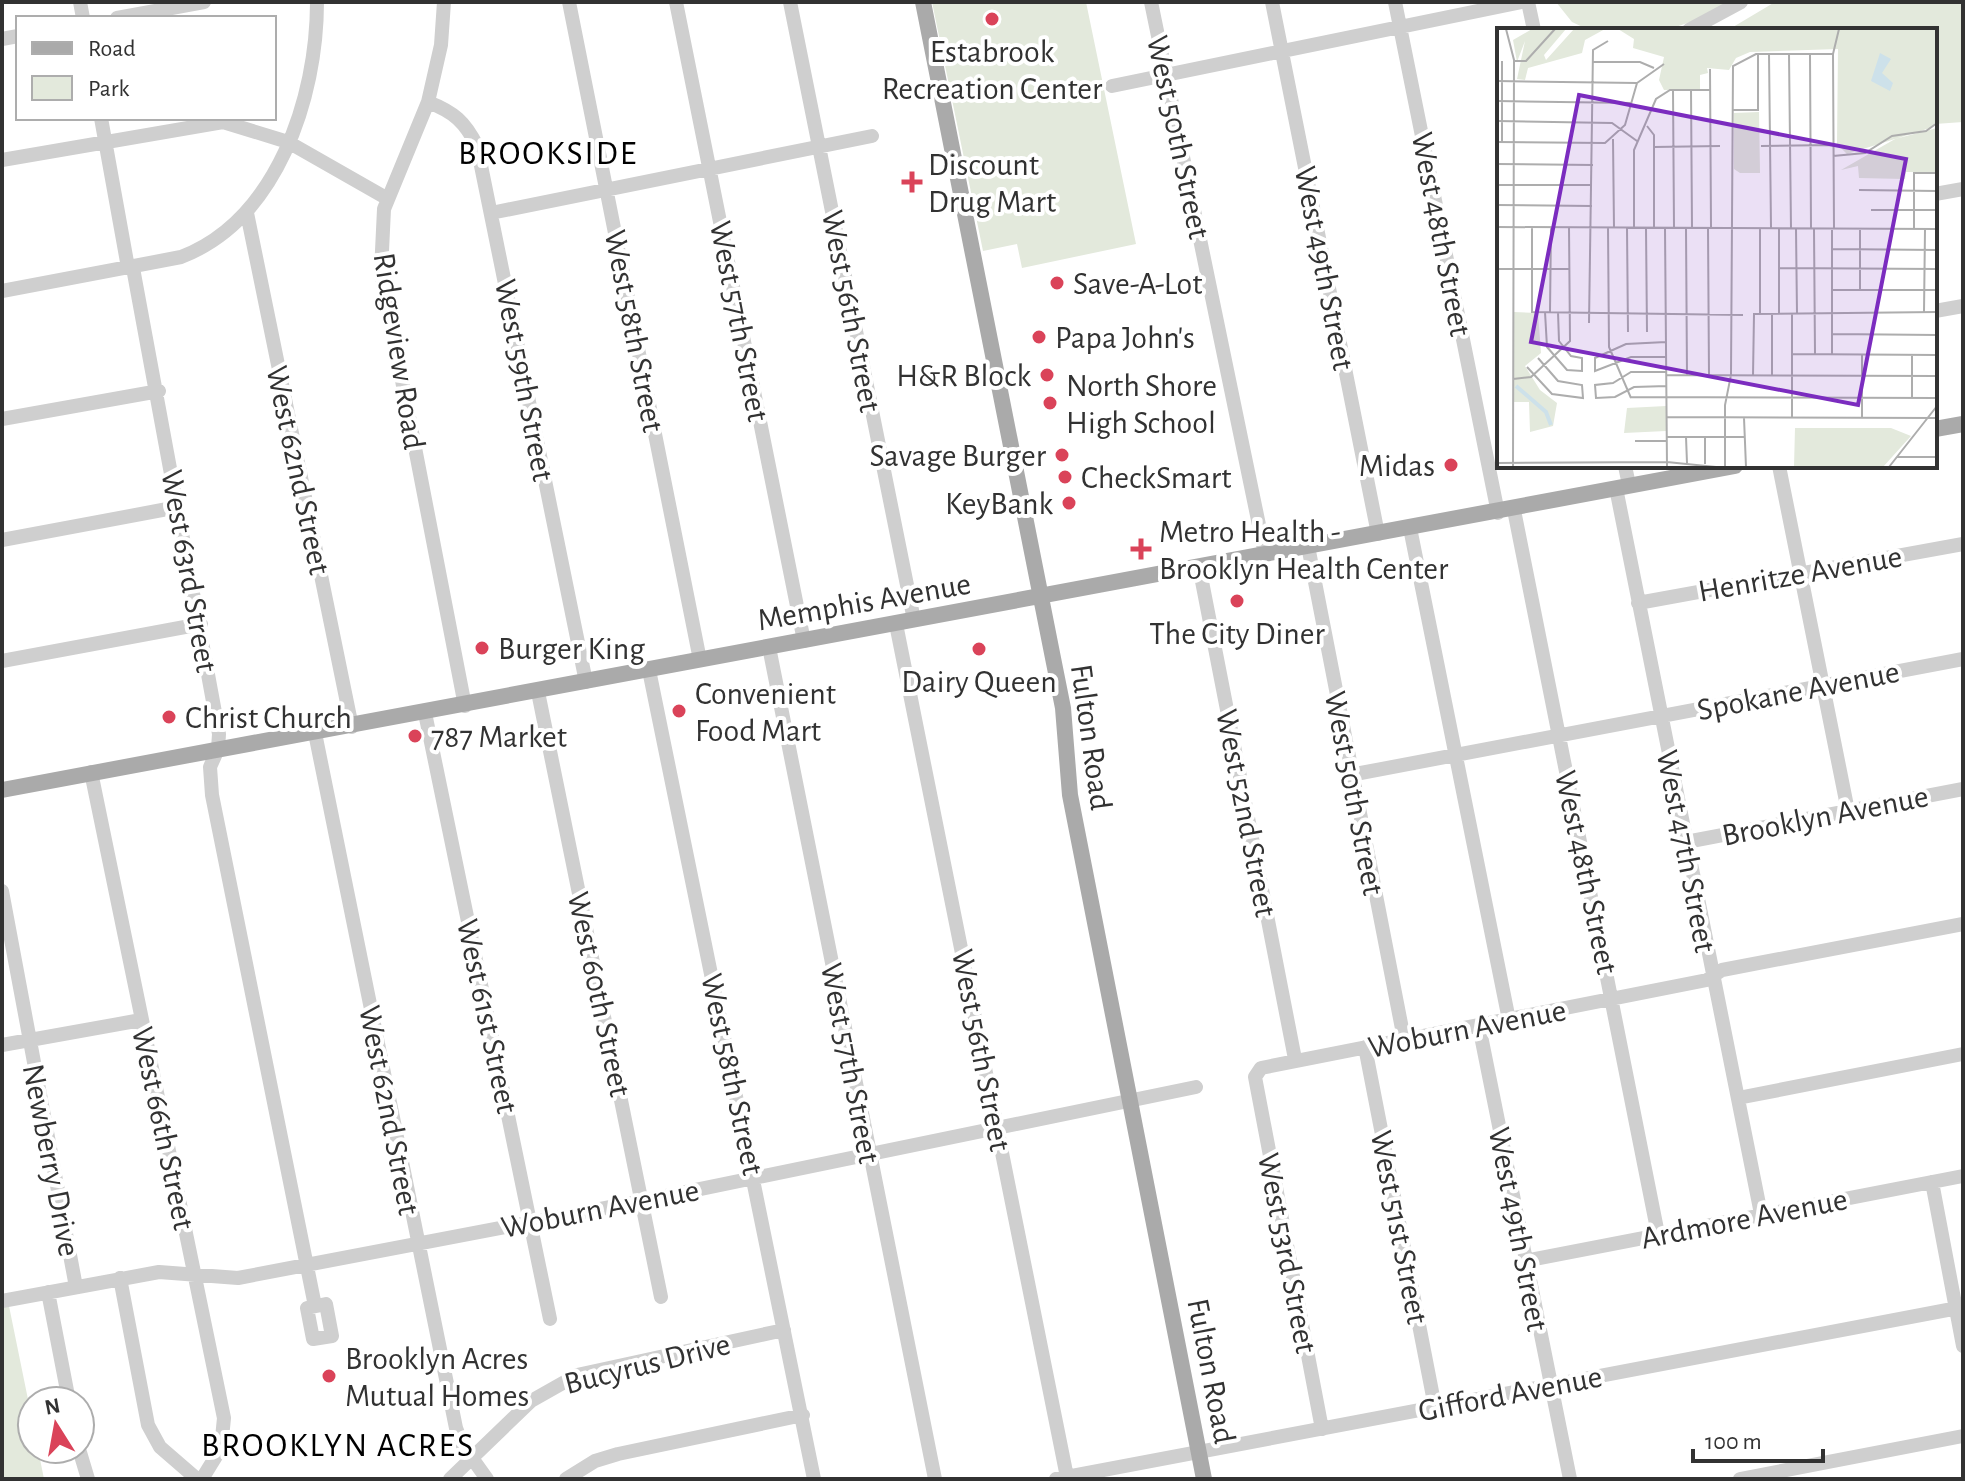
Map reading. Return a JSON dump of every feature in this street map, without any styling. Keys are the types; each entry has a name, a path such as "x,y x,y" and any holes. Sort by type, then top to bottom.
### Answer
{"main road":[{"name":"Fulton Road","path":"923,2 1042,597 1063,708 1070,795 1204,1479"},
{"path":"1937,429 1963,424"},
{"name":"Memphis Avenue","path":"2,790 465,706 1724,468"}],"street":[{"path":"128,16 204,2"},
{"path":"2,291 133,268 204,248 247,213 288,142 308,86 317,2"},
{"name":"Ridgeview Road","path":"444,2 441,45 428,102 388,199 380,253 383,291 465,706"},
{"name":"West 58th Street","path":"569,2 700,660"},
{"name":"West 57th Street","path":"676,2 804,641"},
{"name":"West 56th Street","path":"790,2 914,620"},
{"name":"West 50th Street","path":"1151,2 1265,554"},
{"name":"West 49th Street","path":"1272,2 1378,534"},
{"name":"West 48th Street","path":"1395,2 1506,511 1559,735 1658,1234"},
{"path":"1112,86 1525,2 1533,28"},
{"path":"1693,28 1741,2"},
{"name":"West 59th Street","path":"428,102 447,109 467,126 477,146 586,682"},
{"name":"West 63rd Street","path":"101,120 127,262 133,268 159,391 201,624 219,734 218,749 210,767 212,795 315,1306"},
{"path":"2,160 223,122 288,142 388,199"},
{"path":"491,213 872,136"},
{"path":"1937,194 1963,189"},
{"name":"West 62nd Street","path":"247,213 352,727"},
{"path":"1937,311 1963,306"},
{"path":"2,419 159,391"},
{"name":"West 47th Street","path":"1625,468 1622,486 1638,603 1761,1214"},
{"path":"1779,468 1848,811"},
{"path":"2,540 178,507"},
{"path":"1410,528 1509,1020"},
{"name":"Henritze Avenue","path":"1638,603 1963,544"},
{"name":"West 50th Street","path":"1308,546 1350,775 1404,1039"},
{"name":"West 52nd Street","path":"1199,566 1295,1059"},
{"path":"2,661 201,624"},
{"name":"West 56th Street","path":"896,624 997,1126 1062,1478"},
{"name":"West 57th Street","path":"769,647 935,1479"},
{"name":"Spokane Avenue","path":"1350,775 1963,659"},
{"name":"West 58th Street","path":"649,670 814,1479"},
{"name":"West 60th Street","path":"538,692 661,1297"},
{"name":"West 61st Street","path":"425,713 550,1319"},
{"name":"West 62nd Street","path":"315,733 456,1428 472,1459 487,1479"},
{"name":"West 66th Street","path":"91,772 224,1418 221,1448 199,1479"},
{"name":"Brooklyn Avenue","path":"1686,842 1963,789"},
{"name":"Newberry Drive","path":"2,891 76,1287"},
{"name":"Woburn Avenue","path":"1255,1077 1261,1068 1295,1059 1613,1000 1713,979 1722,970 1963,924"},
{"path":"2,1045 141,1020"},
{"name":"West 49th Street","path":"1479,1026 1570,1479"},
{"name":"West 51st Street","path":"1365,1047 1435,1407"},
{"path":"1738,1098 1963,1054"},
{"name":"West 53rd Street","path":"1255,1077 1322,1429"},
{"name":"Woburn Avenue","path":"2,1301 159,1272 238,1278 642,1201 1196,1087"},
{"name":"Ardmore Avenue","path":"1525,1261 1963,1176"},
{"path":"1932,1182 1959,1308 1963,1346"},
{"path":"120,1278 148,1425 160,1447 199,1479"},
{"path":"48,1292 66,1385"},
{"name":"Gifford Avenue","path":"1062,1478 1959,1308"},
{"name":"Bucyrus Drive","path":"450,1479 531,1401 577,1375 784,1330"},
{"path":"566,1479 595,1461 618,1454 803,1415"},
{"path":"1740,1479 1963,1436"}],"green space":[{"path":"932,2 1086,2 1136,244 1022,268 1017,244 983,251"},
{"path":"1556,2 1729,2 1673,28 1585,28 1572,22"},
{"path":"1775,2 1963,2 1963,122 1937,124 1937,28 1731,28"},
{"path":"9,1306 25,1385 16,1385 16,1465 41,1465 44,1479 2,1479 2,1307"}],"place":[{"name":"Estabrook Recreation Center","path":"992,19"},
{"name":"Discount Drug Mart","path":"912,182"},
{"name":"Save-A-Lot","path":"1057,283"},
{"name":"Papa John's","path":"1039,337"},
{"name":"H&R Block","path":"1047,375"},
{"name":"North Shore High School","path":"1050,403"},
{"name":"Savage Burger","path":"1062,455"},
{"name":"Midas","path":"1451,465"},
{"name":"CheckSmart","path":"1065,477"},
{"name":"KeyBank","path":"1069,503"},
{"name":"Metro Health - Brooklyn Health Center","path":"1141,549"},
{"name":"The City Diner","path":"1237,601"},
{"name":"Burger King","path":"482,648"},
{"name":"Dairy Queen","path":"979,649"},
{"name":"Convenient Food Mart","path":"679,711"},
{"name":"Christ Church","path":"169,717"},
{"name":"787 Market","path":"415,736"},
{"name":"Brooklyn Acres Mutual Homes","path":"329,1376"}],"district":[{"name":"BROOKSIDE","path":"548,152"},
{"name":"BROOKLYN ACRES","path":"338,1444"}]}
